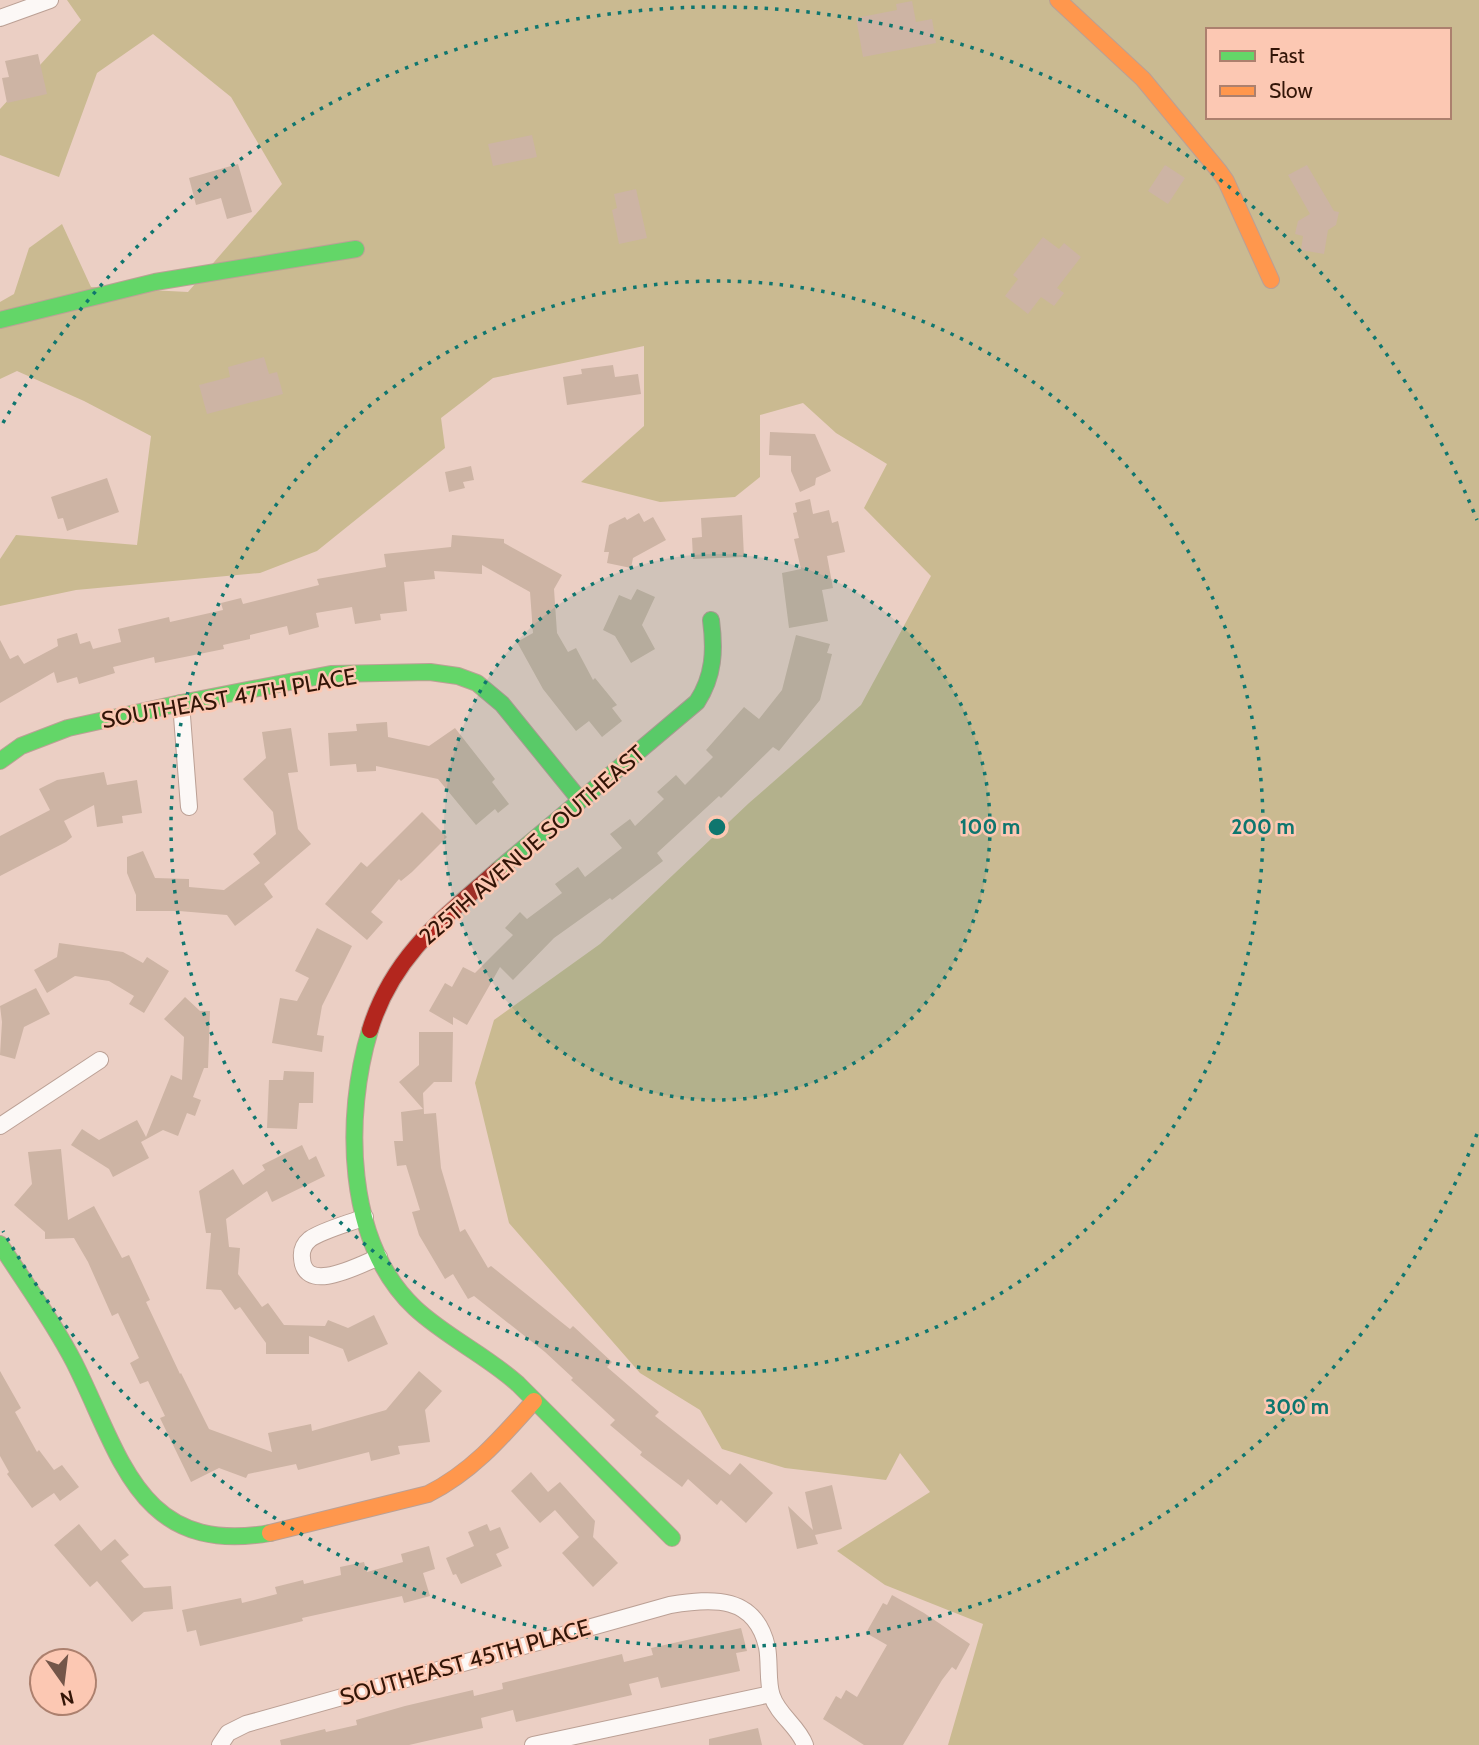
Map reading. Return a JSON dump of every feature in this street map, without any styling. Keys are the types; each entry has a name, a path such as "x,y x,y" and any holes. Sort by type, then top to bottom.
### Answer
{"street":[{"path":"0,18 50,0"},
{"path":"1058,0 1143,79 1219,171 1271,280"},
{"path":"0,320 155,282 356,249"},
{"name":"225TH AVENUE SOUTHEAST","path":"672,1538 509,1376 444,1334 421,1314 386,1273 365,1217 353,1133 357,1080 370,1031 388,988 411,952 441,920 523,847 697,702 711,678 714,659 711,620"},
{"name":"SOUTHEAST 47TH PLACE","path":"0,761 21,746 45,735 181,703 331,674 430,672 458,676 477,683 502,704 580,800"},
{"path":"181,703 189,807"},
{"path":"0,1126 100,1060"},
{"path":"365,1217 311,1238 303,1247 303,1266 310,1274 319,1277 331,1276 379,1257"},
{"path":"0,1244 64,1343 132,1484 161,1514 195,1531 241,1537 270,1534 428,1494 446,1486 477,1464 534,1401"},
{"name":"SOUTHEAST 45TH PLACE","path":"220,1745 228,1733 246,1724 670,1605 699,1600 738,1605 752,1617 767,1646 771,1694"},
{"path":"533,1745 771,1694 778,1707 801,1734 805,1745"}],"shaded area":[{"path":"67,0 1479,0 1479,1745 948,1745 983,1624 885,1585 837,1551 930,1492 900,1453 886,1480 785,1468 722,1449 700,1410 640,1373 509,1223 475,1083 494,1020 600,944 749,803 861,705 931,576 864,508 887,464 836,433 803,403 760,415 760,477 735,497 660,502 581,482 644,426 644,346 493,378 441,418 445,448 317,551 260,573 76,590 0,606 0,559 16,535 137,545 151,436 84,401 17,371 0,379 0,302 14,294 29,248 62,224 91,287 188,292 282,184 231,97 153,34 97,73 59,177 0,155 0,109 81,20"}],"building":[{"path":"912,1 916,22 932,19 936,43 863,57 856,18 897,10 896,4"},
{"path":"38,54 47,94 7,103 2,78 9,77 5,61"},
{"path":"532,135 537,157 493,166 488,144"},
{"path":"238,164 252,212 227,219 221,198 196,205 189,178"},
{"path":"1165,165 1185,178 1168,204 1148,191"},
{"path":"1307,165 1334,211 1339,212 1336,225 1328,230 1324,254 1301,250 1303,236 1295,234 1298,221 1310,214 1288,175"},
{"path":"636,189 647,238 619,244 612,210 617,208 614,194"},
{"path":"1043,237 1059,249 1064,243 1081,257 1057,288 1064,293 1054,306 1041,297 1028,314 1005,296 1018,279 1013,275"},
{"path":"264,357 269,374 277,372 283,394 207,414 199,385 230,377 228,367"},
{"path":"613,365 615,377 638,374 641,394 567,405 563,377 582,374 581,369"},
{"path":"770,432 815,434 831,471 816,478 815,485 800,492 791,471 791,456 769,455"},
{"path":"471,466 474,480 463,482 465,488 449,492 445,472"},
{"path":"107,478 119,512 67,531 63,518 58,519 51,497"},
{"path":"810,499 813,514 829,510 832,523 838,521 845,552 827,556 833,588 822,590 828,621 789,628 782,573 801,569 794,539 799,538 793,513 797,512 795,503"},
{"path":"639,513 644,522 653,517 666,540 633,558 631,568 607,563 609,552 604,552 609,525"},
{"path":"742,515 744,557 693,559 692,538 702,537 701,518"},
{"path":"452,535 504,539 504,543 562,575 554,589 557,633 568,652 576,648 593,680 595,678 617,705 612,708 622,721 602,737 589,721 576,731 543,689 517,642 533,633 530,592 482,565 482,574 434,571 435,579 404,582 407,611 380,614 381,620 355,624 352,607 316,613 319,627 289,635 287,626 250,635 250,639 223,645 224,649 155,663 154,657 113,667 115,673 79,684 77,677 57,683 54,672 0,703 0,640 10,659 18,655 24,664 58,646 57,639 77,633 80,644 90,641 93,649 121,642 118,629 169,617 170,622 223,610 221,603 241,598 243,604 319,585 317,579 386,567 384,554 451,547"},
{"path":"637,589 655,597 642,625 655,649 631,663 615,636 603,630 619,595 631,600"},
{"path":"796,635 830,644 827,653 832,654 820,700 779,751 773,747 721,798 719,796 657,853 663,861 612,900 610,898 554,938 513,980 500,967 467,1025 453,1017 453,1025 429,1011 445,983 452,987 463,967 475,973 513,935 505,928 520,912 527,919 562,893 555,884 578,867 585,877 622,848 610,834 630,819 635,826 664,799 657,792 676,775 685,785 713,757 706,750 744,707 759,719 782,690"},
{"path":"387,722 388,737 429,746 455,728 495,779 492,782 509,804 498,813 495,809 476,825 438,779 376,766 376,771 357,772 356,764 330,766 328,733 357,731 356,724"},
{"path":"291,728 298,772 288,773 298,829 311,844 264,884 273,897 235,926 227,915 136,911 136,895 127,873 127,857 143,851 155,878 189,879 189,887 224,890 260,863 253,854 276,834 273,812 243,779 266,758 262,732"},
{"path":"104,772 107,785 137,780 142,813 122,816 123,823 97,827 94,805 64,821 72,837 66,842 0,876 0,836 50,810 39,789 57,780"},
{"path":"422,812 447,837 412,872 401,881 399,879 371,912 383,922 367,940 325,904 361,862 367,867"},
{"path":"317,928 352,946 322,1006 317,1035 324,1036 322,1052 272,1043 280,998 297,1001 309,978 295,971"},
{"path":"59,943 123,952 143,963 147,957 169,971 144,1013 129,1004 134,996 109,981 75,976 47,993 34,970 57,957"},
{"path":"36,988 50,1014 24,1027 15,1059 0,1055 0,1006"},
{"path":"185,997 200,1011 210,1011 208,1068 204,1068 193,1097 201,1100 195,1116 187,1113 178,1136 163,1130 141,1142 149,1158 113,1177 109,1169 71,1145 82,1129 99,1140 137,1120 146,1137 171,1075 182,1080 184,1037 164,1019"},
{"path":"419,1032 453,1032 452,1082 434,1082 423,1093 424,1114 436,1113 441,1168 460,1232 465,1229 488,1268 491,1266 570,1329 573,1326 612,1362 607,1367 659,1412 655,1416 730,1475 740,1463 773,1493 746,1523 721,1500 717,1505 688,1479 682,1487 640,1455 642,1452 610,1425 615,1420 545,1352 474,1296 468,1299 453,1274 445,1279 419,1235 412,1212 420,1210 406,1165 397,1166 394,1141 403,1141 401,1112 423,1109 399,1082 419,1065"},
{"path":"284,1071 314,1072 313,1103 299,1103 297,1129 267,1128 269,1080 283,1080"},
{"path":"302,1145 309,1160 316,1156 325,1176 272,1202 267,1191 226,1219 229,1247 240,1248 238,1274 262,1307 268,1303 284,1325 325,1326 328,1320 348,1328 374,1315 388,1344 348,1362 343,1349 309,1336 309,1354 266,1354 266,1343 240,1307 235,1310 221,1290 206,1289 211,1233 206,1233 199,1191 233,1169 243,1185 265,1170 262,1165"},
{"path":"61,1149 68,1220 94,1206 122,1258 129,1255 150,1300 146,1302 209,1429 272,1452 268,1433 311,1424 312,1431 386,1410 419,1371 442,1391 425,1410 430,1442 398,1446 400,1454 371,1461 369,1452 298,1470 296,1464 248,1474 246,1478 219,1468 191,1482 160,1418 165,1416 148,1381 140,1384 130,1363 139,1358 118,1313 112,1316 74,1238 45,1239 45,1232 14,1205 32,1184 28,1152"},
{"path":"0,1371 21,1408 15,1412 37,1452 39,1450 54,1470 62,1465 79,1487 60,1501 54,1493 32,1508 7,1474 9,1472 0,1456"},
{"path":"531,1472 548,1492 560,1482 595,1521 593,1537 618,1563 593,1587 562,1553 579,1537 555,1510 540,1523 511,1491"},
{"path":"832,1485 842,1529 815,1535 818,1544 797,1549 788,1506 813,1530 805,1492"},
{"path":"79,1524 101,1551 115,1539 129,1555 121,1561 144,1588 171,1586 173,1609 144,1612 132,1622 97,1581 90,1587 54,1545"},
{"path":"487,1524 490,1531 500,1527 509,1548 496,1554 502,1566 461,1584 456,1574 453,1575 446,1558 474,1546 468,1532"},
{"path":"429,1546 435,1569 423,1573 430,1596 404,1603 402,1596 302,1618 303,1621 200,1646 196,1630 187,1632 182,1610 241,1598 242,1603 277,1594 275,1587 303,1580 304,1584 341,1575 340,1567 364,1562 367,1572 403,1562 401,1554"},
{"path":"892,1595 970,1644 956,1670 952,1667 942,1680 903,1745 864,1745 823,1719 836,1696 841,1699 846,1690 857,1697 887,1645 866,1633 883,1603 887,1605"},
{"path":"741,1628 747,1651 736,1653 740,1671 661,1688 658,1677 629,1684 632,1695 516,1722 513,1710 481,1718 483,1728 409,1745 281,1745 280,1740 325,1729 326,1732 357,1725 356,1720 405,1706 473,1690 474,1696 503,1689 502,1683 622,1654 624,1662 653,1655 651,1648"},
{"path":"758,1728 762,1745 709,1745 709,1739"}],"traffic: fast":[{"path":"0,320 155,282 356,249"},
{"path":"498,870 697,702 707,682 712,662 711,620"},
{"path":"0,761 21,746 68,728 181,703 331,674 430,672 458,676 477,683 502,704 580,800"},
{"path":"370,1030 356,1100 356,1176 363,1214 375,1249 392,1281 427,1318 518,1384 672,1538"},
{"path":"0,1244 66,1347 122,1463 140,1491 162,1514 190,1529 226,1536 270,1533"}],"traffic: slow":[{"path":"1058,0 1143,79 1219,171 1271,280"},
{"path":"270,1533 428,1494 472,1464 534,1401"}],"traffic: jam":[{"path":"370,1030 380,1004 406,960 439,922 498,870"}]}
